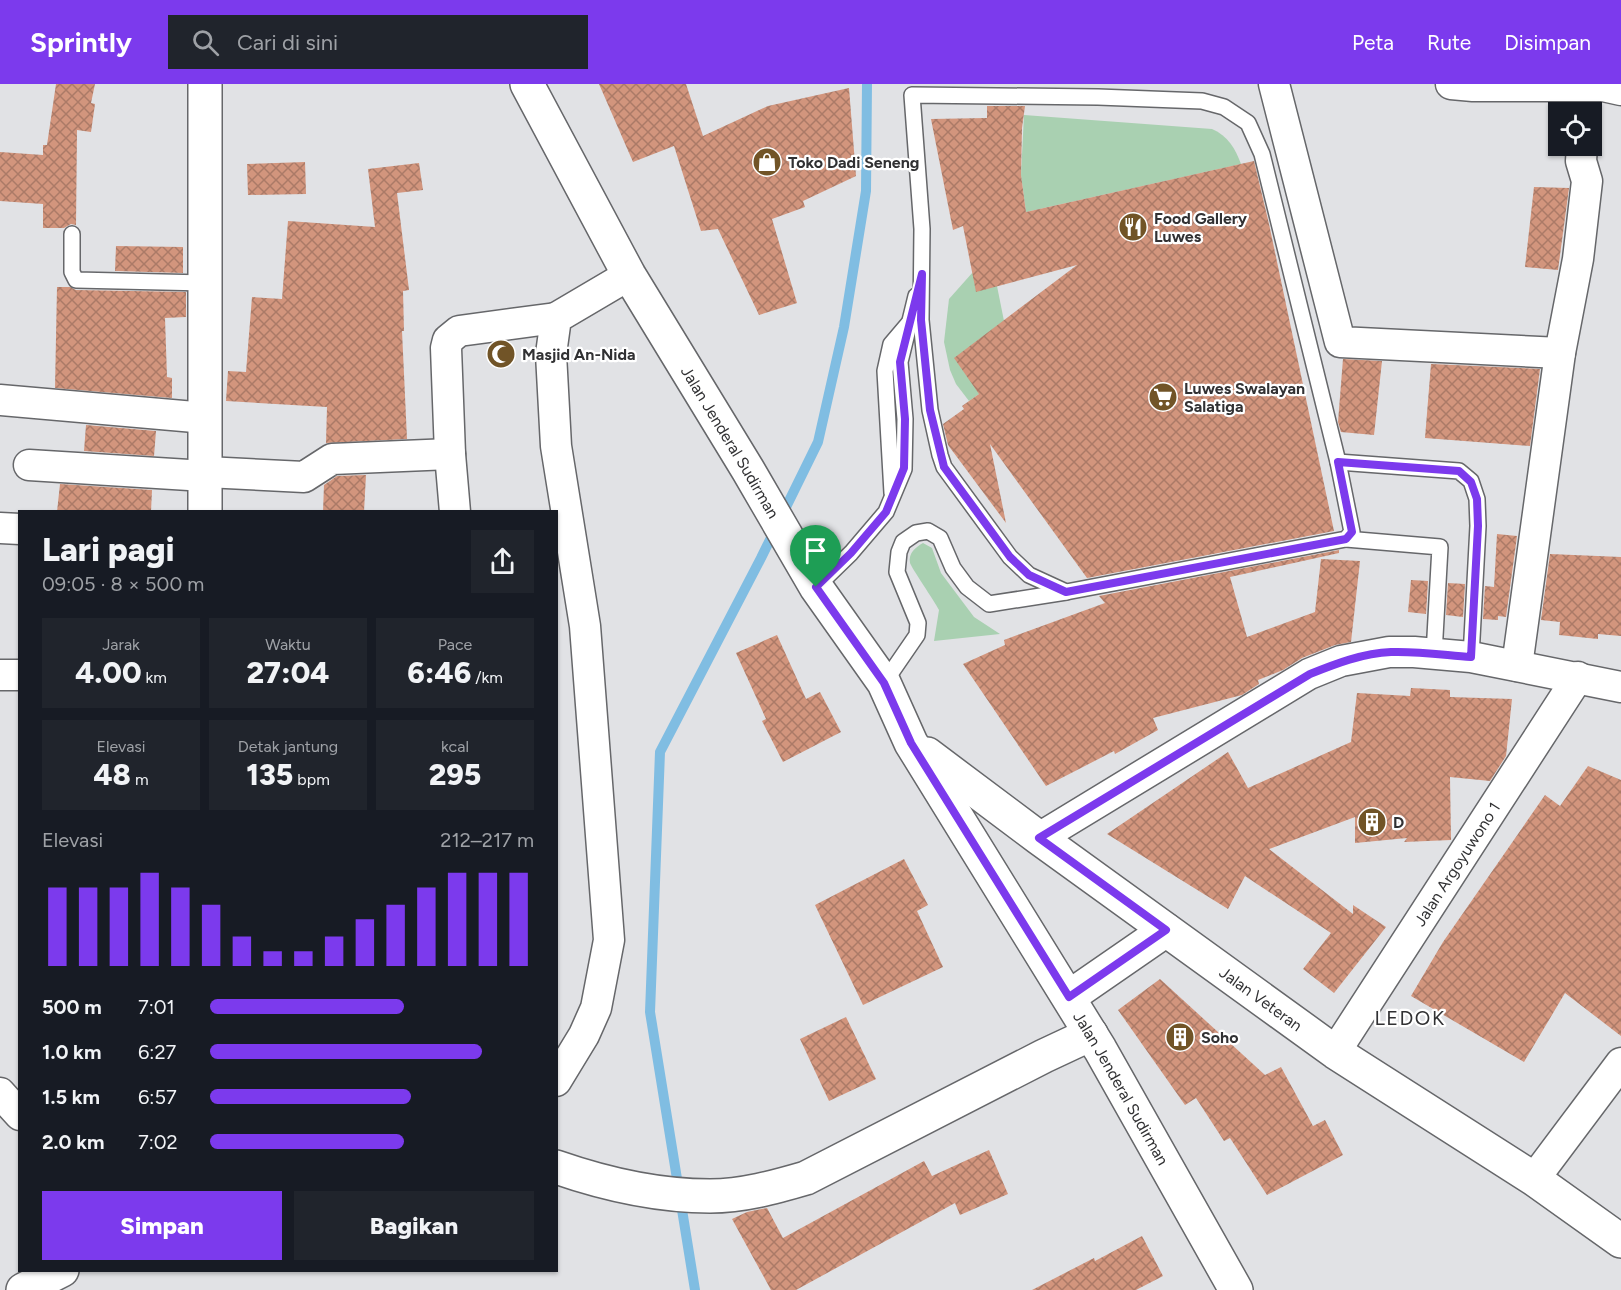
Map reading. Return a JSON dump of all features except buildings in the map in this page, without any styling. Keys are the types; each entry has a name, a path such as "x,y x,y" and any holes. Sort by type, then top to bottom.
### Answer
{"main road":[{"path":"205,84 205,510"},
{"name":"Jalan Jenderal Sudirman","path":"527,84 629,274 816,587 884,683 911,743 1091,1034 1236,1290"},
{"name":"Jalan Veteran","path":"911,743 1335,1052 1534,1179 1621,1241"},
{"path":"1069,997 1166,930"},
{"path":"558,1168 587,1178 661,1192 711,1196 771,1189 806,1178 1091,1034"},
{"path":"24,1290 58,1272"}],"street":[{"path":"1274,84 1340,342 1560,353"},
{"path":"1466,85 1585,99 1621,90"},
{"path":"1516,666 1560,353 1578,259 1587,181 1581,156"},
{"path":"455,510 450,454 446,348 448,340 459,331 556,318 629,274"},
{"path":"556,318 551,354 556,446 585,626 609,940 596,1008 584,1035 558,1078"},
{"path":"0,400 206,418"},
{"path":"29,465 304,477 332,459 450,454"},
{"path":"0,528 18,529"},
{"path":"1039,838 1310,674 1341,661 1389,652 1471,657 1621,687"},
{"path":"0,675 18,675"},
{"name":"Jalan Argoyuwono 1","path":"1335,1052 1578,677"},
{"path":"1534,1179 1621,1062"},
{"path":"0,1093 18,1113"}],"lane":[{"path":"1060,593 1029,575 1010,557 944,467 930,410 921,320 922,229 912,96 1107,97 1202,101 1224,107 1248,123 1262,154 1338,462 1352,532 1346,539"},
{"path":"72,234 72,272 76,280 205,283"},
{"path":"816,587 851,553 886,512 904,468 905,419 900,362 922,274"},
{"path":"1338,462 1459,471 1471,482 1477,499 1478,526 1471,657"},
{"path":"884,683 917,634 918,623 897,572 899,552 903,542 916,533 928,531 940,538 954,568 967,587 989,604 1060,593 1346,539 1440,547 1434,654"}],"green space":[{"path":"1024,115 1212,129 1230,143 1241,164 1026,212 1021,175"},
{"path":"973,272 997,286 1004,321 979,394 969,401 956,384 950,370 944,342 949,299"},
{"path":"923,543 932,548 941,573 974,617 1000,634 934,641 939,610 910,563 911,553"}],"waterway":[{"path":"695,1290 650,1012 660,752 761,558 818,442 844,327 866,191 867,84"}],"place":[{"name":"Toko Dadi Seneng","path":"767,162"},
{"name":"Food Gallery Luwes","path":"1133,227"},
{"name":"Masjid An-Nida","path":"501,354"},
{"name":"Luwes Swalayan Salatiga","path":"1163,397"},
{"name":"D","path":"1372,822"},
{"name":"Soho","path":"1180,1037"}],"district":[{"name":"LEDOK","path":"1410,1018"}],"route":[{"path":"922,274 921,320 930,410 944,467 1010,557 1029,575 1066,592 1346,539 1352,532 1338,462 1459,471 1471,482 1477,499 1478,526 1471,657 1389,652 1341,661 1310,674 1039,838 1166,930 1069,997 911,743 884,683 816,587 851,553 886,512 904,468 905,419 900,362 922,274"}]}
